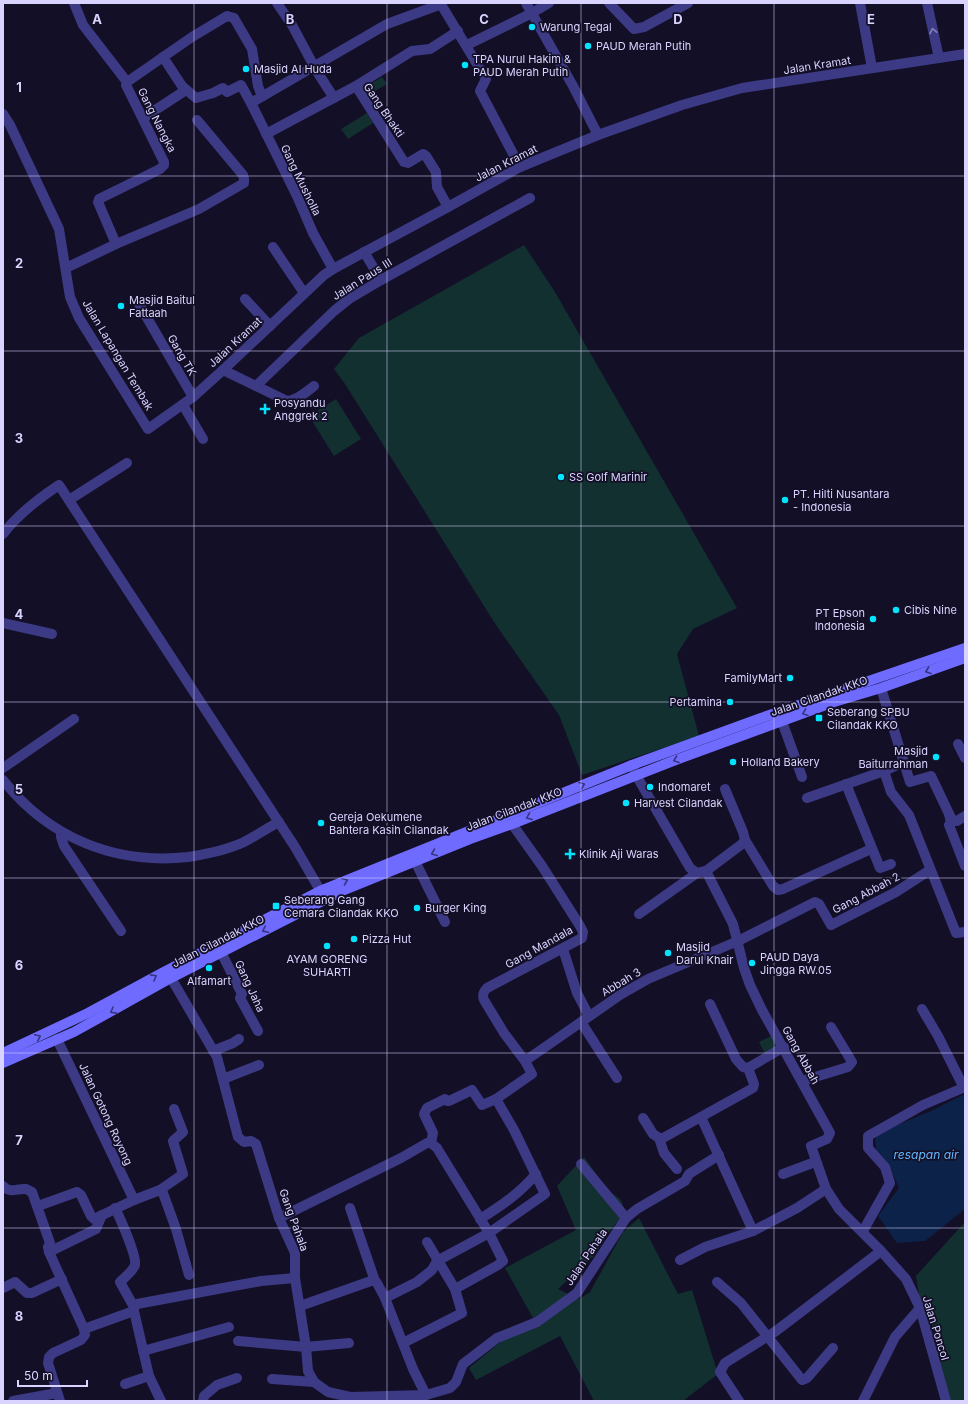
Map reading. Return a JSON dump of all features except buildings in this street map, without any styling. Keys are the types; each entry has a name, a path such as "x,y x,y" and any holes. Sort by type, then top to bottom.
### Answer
{"street":[{"path":"74,3 79,19 89,35 128,82"},
{"path":"277,3 292,25 314,66 334,98"},
{"path":"526,3 598,135"},
{"path":"467,45 549,3"},
{"path":"609,3 634,29 644,27 688,3"},
{"path":"860,3 872,68"},
{"path":"927,3 939,58"},
{"path":"163,57 182,86 196,98 213,94 223,88 227,92 241,85 255,100 387,24 439,5 442,6 486,78 480,91 520,167"},
{"name":"Gang Nangka","path":"116,244 98,202 99,200 160,169 164,165 164,162 126,86 128,82 192,37 226,16 234,18 252,49 258,86 255,100"},
{"path":"356,86 412,51 430,49 458,31"},
{"name":"Jalan Kramat","path":"148,429 193,397 304,293 333,269 520,167 598,135 690,103 742,88 965,54"},
{"name":"Gang Bhakti","path":"266,134 356,86 404,162 408,163 423,154 426,156 436,172 437,187 448,207"},
{"path":"142,118 186,90"},
{"name":"Gang Musholla","path":"255,100 266,134 287,174 319,245 333,269"},
{"name":"Jalan Lapangan Tembak","path":"3,114 10,125 59,229 70,298 79,318 148,429"},
{"path":"65,263 86,258 199,209 244,183 243,176 196,120"},
{"name":"Jalan Paus III","path":"256,386 349,299 530,198"},
{"path":"273,247 304,293"},
{"path":"364,252 381,280"},
{"path":"245,299 270,326"},
{"name":"Gang TK","path":"139,304 193,397"},
{"path":"223,370 287,401 292,401 298,398 314,386"},
{"path":"183,405 203,439"},
{"path":"69,500 127,463"},
{"path":"3,534 32,503 58,485 279,822 323,895"},
{"path":"3,623 52,634"},
{"name":"Jalan Cilandak KKO","path":"3,1053 88,1013 169,969 323,895 467,831 548,804 634,770 965,648"},
{"name":"Jalan Cilandak KKO","path":"780,717 881,688 965,658"},
{"path":"881,688 910,782 931,776 952,820 957,820 965,816"},
{"path":"780,717 802,777"},
{"path":"3,768 74,719"},
{"path":"958,744 965,758"},
{"path":"807,798 884,771 904,762"},
{"name":"Gang Abbah","path":"634,770 690,868 701,872 732,924 750,985 762,1010 784,1047 830,1133 827,1139 811,1146 815,1162 826,1189 839,1209 863,1231"},
{"path":"884,771 891,792 909,815 956,933 965,932"},
{"path":"3,780 12,792 31,810 61,832 104,851 127,856 166,859 205,855 244,842 279,822"},
{"path":"846,784 871,849 880,868 891,864"},
{"path":"725,789 745,840 773,886 778,890 871,849"},
{"name":"Jalan Cilandak KKO","path":"3,1063 93,1022 323,895 470,838 512,824 548,804"},
{"path":"949,814 951,823 948,825 965,866"},
{"name":"Gang Mandala","path":"512,824 542,866 583,932 582,938 487,988 483,992 482,995 484,1000 504,1033 525,1061"},
{"path":"61,832 64,846 121,931"},
{"path":"639,914 742,844 745,840"},
{"path":"415,860 445,922"},
{"name":"Gang Abbah 2","path":"738,941 815,902 819,904 831,926 896,892 930,870"},
{"name":"Abbah 3","path":"525,1061 620,995 648,979 738,941"},
{"path":"563,949 585,1019 617,1078"},
{"name":"Gang Jaha","path":"221,952 242,994 240,998 258,1031"},
{"name":"Gang Pahala","path":"171,978 217,1057 238,1137 244,1142 251,1141 256,1144 279,1218 295,1253 295,1278 306,1347 308,1371 314,1382"},
{"path":"659,1138 663,1138 753,1088 754,1084 748,1068 744,1067 736,1059 710,1004"},
{"path":"863,1231 890,1183 885,1167 868,1148 868,1136 923,1105 964,1088 938,1036 922,1009"},
{"path":"802,1081 851,1065 852,1062 831,1027"},
{"name":"Jalan Gotong Royong","path":"57,1039 134,1200"},
{"path":"213,1050 233,1043 239,1039"},
{"path":"748,1068 784,1047"},
{"path":"431,1143 433,1133 424,1114 427,1108 446,1100 449,1101 472,1090 482,1105 496,1099 532,1074 525,1061"},
{"path":"223,1079 259,1066"},
{"path":"385,1298 417,1282 432,1270 437,1261 489,1233 545,1194 514,1130 496,1099"},
{"path":"38,1206 77,1192 91,1216 96,1218 115,1208 160,1190 183,1174 173,1141 183,1132 174,1109"},
{"path":"701,1117 753,1231"},
{"path":"643,1118 653,1134 659,1138 664,1152 677,1169"},
{"path":"279,1218 401,1158 427,1143 431,1143"},
{"path":"431,1143 436,1148 489,1233 502,1259 502,1262 454,1289"},
{"path":"581,1164 626,1218 637,1209 685,1181 689,1174 718,1156"},
{"path":"783,1174 815,1162"},
{"path":"480,1219 515,1195 526,1186 536,1174"},
{"path":"4,1190 11,1191 26,1189 32,1192 50,1243 48,1247 49,1252 84,1329 85,1335 81,1340 53,1353 49,1357 48,1363 58,1397 13,1401"},
{"path":"680,1260 705,1246 753,1231 797,1208 826,1189"},
{"path":"160,1190 163,1193 176,1229 189,1275"},
{"path":"115,1208 125,1230 135,1261 134,1267 120,1282 134,1309 149,1376 161,1401"},
{"path":"272,1380 314,1382 328,1392 350,1397 426,1395 385,1298 375,1281 350,1208"},
{"path":"49,1252 96,1229 102,1215"},
{"name":"Jalan Pahala","path":"426,1395 450,1388 456,1382 463,1364 496,1338 537,1322 577,1293 626,1218"},
{"name":"Jalan Poncol","path":"863,1231 906,1279 920,1308 946,1401"},
{"path":"403,1343 462,1313 454,1289 427,1242"},
{"path":"739,1401 720,1372 725,1363 767,1337 881,1250"},
{"path":"84,1329 134,1309 137,1304 261,1281 295,1278"},
{"path":"3,1288 15,1282 27,1293 32,1293 62,1279"},
{"path":"300,1306 364,1283 375,1281"},
{"path":"717,1282 740,1303 802,1380 807,1378 833,1348"},
{"path":"863,1401 895,1337 920,1308"},
{"path":"143,1351 229,1327"},
{"path":"238,1342 306,1347 349,1343"},
{"path":"125,1384 149,1376"},
{"path":"203,1401 204,1396 217,1385 237,1378"}],"green space":[{"path":"382,77 387,84 370,94 365,87"},
{"path":"367,113 373,123 348,139 341,129"},
{"path":"524,245 555,292 737,608 693,629 677,654 699,736 582,775 559,715 494,622 345,384 334,369 359,338"},
{"path":"336,399 361,439 334,456 309,416"},
{"path":"775,1034 783,1050 767,1058 759,1042"},
{"path":"584,1157 608,1190 621,1200 625,1212 610,1231 594,1256 558,1289 579,1299 590,1292 623,1232 639,1218 678,1294 692,1290 718,1374 683,1401 594,1401 560,1336 476,1380 469,1368 504,1339 538,1327 505,1268 576,1230 557,1186"},
{"path":"965,1222 965,1401 951,1401 940,1372 933,1327 920,1301 916,1276"}],"water":[{"name":"resapan air","path":"965,1094 965,1209 925,1241 897,1243 878,1216 899,1188 888,1163 876,1149 875,1134 931,1111"}],"place":[{"name":"Warung Tegal","path":"532,27"},
{"name":"PAUD Merah Putih","path":"588,46"},
{"name":"TPA Nurul Hakim & PAUD Merah Putih","path":"465,65"},
{"name":"Masjid Al Huda","path":"246,69"},
{"name":"Masjid Baitul Fattaah","path":"121,306"},
{"name":"Posyandu Anggrek 2","path":"265,409"},
{"name":"SS Golf Marinir","path":"561,477"},
{"name":"PT. Hilti Nusantara - Indonesia","path":"785,500"},
{"name":"Cibis Nine","path":"896,610"},
{"name":"PT Epson Indonesia","path":"873,619"},
{"name":"FamilyMart","path":"790,678"},
{"name":"Pertamina","path":"730,702"},
{"name":"Seberang SPBU Cilandak KKO","path":"819,718"},
{"name":"Masjid Baiturrahman","path":"936,757"},
{"name":"Holland Bakery","path":"733,762"},
{"name":"Indomaret","path":"650,787"},
{"name":"Harvest Cilandak","path":"626,803"},
{"name":"Gereja Oekumene Bahtera Kasih Cilandak","path":"321,823"},
{"name":"Klinik Aji Waras","path":"570,854"},
{"name":"Seberang Gang Cemara Cilandak KKO","path":"276,906"},
{"name":"Burger King","path":"417,908"},
{"name":"Pizza Hut","path":"354,939"},
{"name":"AYAM GORENG SUHARTI","path":"327,946"},
{"name":"Masjid Darul Khair","path":"668,953"},
{"name":"PAUD Daya Jingga RW.05","path":"752,963"},
{"name":"Alfamart","path":"209,968"}]}
